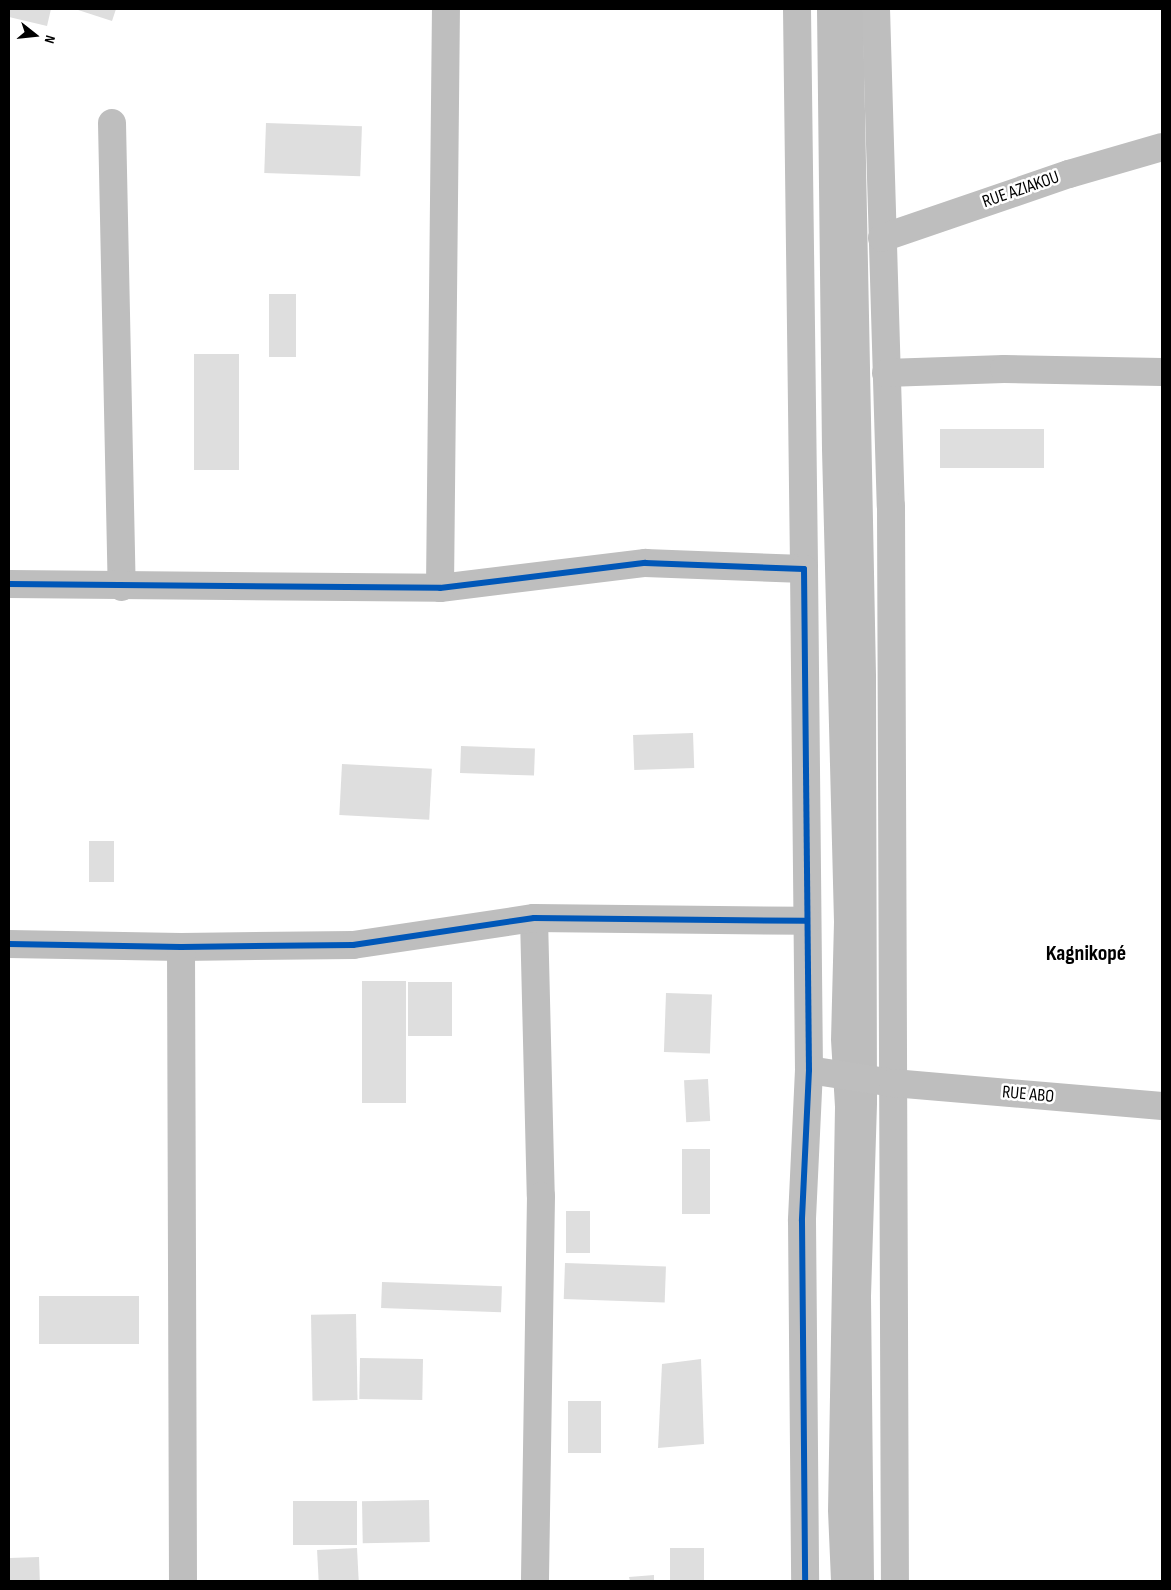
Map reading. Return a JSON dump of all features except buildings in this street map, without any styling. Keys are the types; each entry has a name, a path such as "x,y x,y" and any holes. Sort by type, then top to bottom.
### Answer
{"street":[{"path":"440,588 446,9"},
{"path":"797,9 808,1070 802,1230 805,1581"},
{"path":"876,9 891,506 895,1581"},
{"path":"112,123 122,587"},
{"name":"RUE AZIAKOU","path":"882,238 1068,174 1162,147"},
{"path":"886,373 1004,368 1162,372"},
{"path":"9,584 122,587 440,588 645,563 804,569"},
{"path":"9,944 180,947 353,945 534,918 807,921"},
{"path":"534,918 541,1196 535,1581"},
{"path":"180,947 183,1581"},
{"name":"RUE ABO","path":"808,1070 893,1083 1162,1106"}],"shaded area":[{"path":"817,9 863,9 876,675 877,1104 871,1296 874,1581 831,1581 828,1511 835,1107 831,1040 834,922 822,450"}],"cycle path":[{"path":"9,584 440,588 645,563 804,569 809,1070 802,1221 805,1581"},
{"path":"9,944 181,947 353,945 534,918 807,921"}],"district":[{"name":"Kagnikopé","path":"1086,954"}]}
